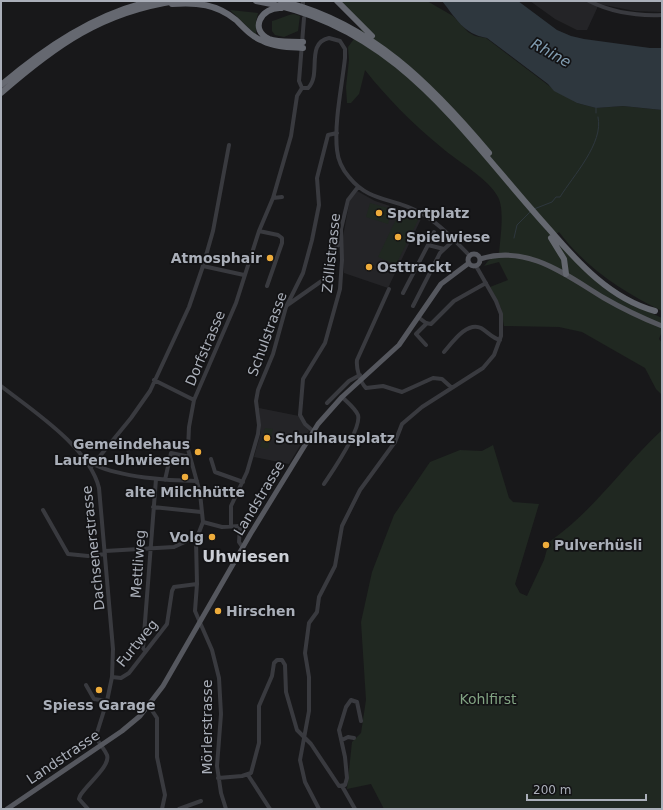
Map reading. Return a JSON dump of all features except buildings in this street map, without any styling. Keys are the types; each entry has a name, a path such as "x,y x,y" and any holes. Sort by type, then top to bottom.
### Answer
{"highway":[{"path":"1,85 39,54 74,31 112,13 153,3 176,1"},
{"path":"256,1 297,10 329,22 350,32 380,51 408,73 450,114 525,199 531,209 572,250 600,276 625,294 655,311 662,313"},
{"path":"281,1 306,8 338,20 365,35 391,53"},
{"path":"337,1 355,20 420,77 446,103 542,221 562,254 566,271"},
{"path":"1,93 42,58 78,34 114,17 153,3 190,3 210,6 228,14 252,35 264,42 303,45"},
{"path":"297,10 280,8 268,10 262,16 259,26 262,33 266,37 275,41 303,45"}],"main road":[{"path":"476,254 480,258 480,263 476,266 469,264 470,256 476,254"},
{"path":"480,258 501,254 530,258 566,271 622,308 662,326"},
{"name":"Landstrasse","path":"7,809 101,746 127,727 149,706 163,686 313,431 360,377 395,348 441,284 469,264"}],"street":[{"path":"589,1 615,10 649,15 662,15"},
{"path":"304,18 299,81 302,88 307,88 311,85 316,52 320,43 330,38 339,40 344,46 345,58 336,133 339,162 344,172 358,188 370,195 399,203 419,212 441,227 455,239 470,256"},
{"name":"Dorfstrasse","path":"203,522 201,498 190,457 188,433 194,400 236,303 259,231 273,198 291,136 297,96 302,88"},
{"name":"Schulstrasse","path":"231,525 231,506 243,482 258,434 259,425 256,401 258,390 273,354 286,307 302,273 312,240 319,205 317,178 328,135 336,133"},
{"path":"197,481 165,480 93,466 146,398 189,307 213,231 229,145"},
{"name":"Zöllistrasse","path":"313,431 305,424 300,415 303,379 325,343 338,297 342,274 341,229 348,202 358,188"},
{"path":"273,198 282,197"},
{"path":"259,231 278,235 282,238 282,243 267,286"},
{"path":"403,293 434,232"},
{"path":"413,306 444,249 455,239"},
{"path":"286,307 323,280 333,250 341,242"},
{"path":"428,245 444,249"},
{"path":"203,266 244,275"},
{"path":"319,809 305,782 300,766 300,754 309,711 309,677 305,653 307,629 311,619 317,612 321,593 335,566 342,526 360,490 395,442 400,429 406,420 483,368 494,355 500,340 502,326 501,314 476,266"},
{"path":"426,345 416,334 427,323 433,322 454,301 486,283"},
{"path":"389,289 358,355 356,365 362,384 366,388 383,386 402,392 433,378 442,379 452,388"},
{"path":"418,317 427,323"},
{"path":"444,352 470,328 480,328 492,337 500,340"},
{"path":"327,403 340,389 360,377"},
{"path":"154,380 194,400"},
{"name":"Dachsenerstrasse","path":"1,386 49,423 93,466 100,493 112,625 112,677 108,700 96,736 107,755 107,763 86,788 79,799 88,809"},
{"path":"324,484 340,460 358,422 356,412 342,397"},
{"path":"165,480 172,453 190,457"},
{"path":"211,459 215,472 243,482"},
{"name":"Mettliweg","path":"145,651 143,648 156,478"},
{"path":"154,507 201,512"},
{"path":"43,510 68,554 88,556 150,547 174,547 189,540 196,540"},
{"path":"200,622 195,611 197,584 196,540 203,522 222,527 231,525 240,526 239,542 243,548"},
{"name":"Furtweg","path":"112,677 121,678 126,676 167,624 174,586 197,584"},
{"name":"Mörlerstrasse","path":"200,622 212,650 219,678 221,701 218,778 226,809"},
{"path":"218,778 248,775 254,767 259,743 259,706 272,676 274,663 278,660 282,660 284,663 287,698 297,730 311,744 336,784 342,786 355,809"},
{"path":"86,685 94,699 108,700"},
{"path":"342,786 346,783 348,778 339,728 350,700 357,702 361,721"},
{"path":"149,706 157,718 157,757 165,795 162,809"},
{"path":"342,740 348,737 354,738"},
{"path":"248,775 270,809"},
{"path":"179,809 201,801"}],"shaded area":[{"path":"530,1 662,1 662,12 635,11 599,4 587,30 577,30 555,19"},
{"path":"357,191 375,201 417,215 421,219 388,288 344,273 342,242 350,199"},
{"path":"259,408 299,416 309,431 289,464 254,457 261,432"}],"green space":[{"path":"337,1 427,1 453,16 468,32 475,36 486,38 552,88 577,103 596,108 623,106 662,110 662,311 633,296 606,278 569,245 559,232 553,236 573,259 645,310 662,318 662,331 659,339 662,343 662,395 656,389 645,368 582,332 559,327 504,326 501,308 490,287 508,280 499,262 484,266 488,261 499,254 502,217 498,197 494,190 480,177 441,147 410,120 382,91 365,70 359,94 351,103 347,103 346,87 349,60 348,47 362,28"},
{"path":"230,10 258,13 256,21 256,35"},
{"path":"294,14 300,16 298,31 284,37 275,35 272,31 272,21"},
{"name":"Sportplatz","path":"370,203 392,209 388,224 366,217"},
{"name":"Spielwiese","path":"401,209 419,218 396,265 378,257"},
{"name":"Schulhausplatz","path":"265,428 273,429 268,449 260,447"},
{"name":"Kohlfirst","path":"662,430 662,809 384,809 371,784 347,789 352,742 361,733 366,700 361,622 372,572 394,515 430,462 460,450 482,451 493,445 509,498 513,502 539,504 515,584 520,593 527,596 544,560 549,542 580,517"}],"water":[{"name":"Rhine","path":"442,1 518,1 557,30 571,36 650,48 662,48 662,110 623,106 596,108 577,103 554,91 548,84 487,38 472,33 466,29"}],"waterway":[{"path":"596,108 596,113"},
{"path":"534,209 552,202 556,197 560,197 592,148 599,127 598,117"},
{"path":"514,238 517,225 530,212"}],"tunnel":[{"path":"303,1 303,10"}],"place":[{"name":"Sportplatz","path":"379,213"},
{"name":"Spielwiese","path":"398,237"},
{"name":"Atmosphair","path":"270,258"},
{"name":"Osttrackt","path":"369,267"},
{"name":"Schulhausplatz","path":"267,438"},
{"name":"Gemeindehaus Laufen-Uhwiesen","path":"198,452"},
{"name":"alte Milchhütte","path":"185,477"},
{"name":"Volg","path":"212,537"},
{"name":"Pulverhüsli","path":"546,545"},
{"name":"Hirschen","path":"218,611"},
{"name":"Spiess Garage","path":"99,690"}],"district":[{"name":"Uhwiesen","path":"246,556"}]}
